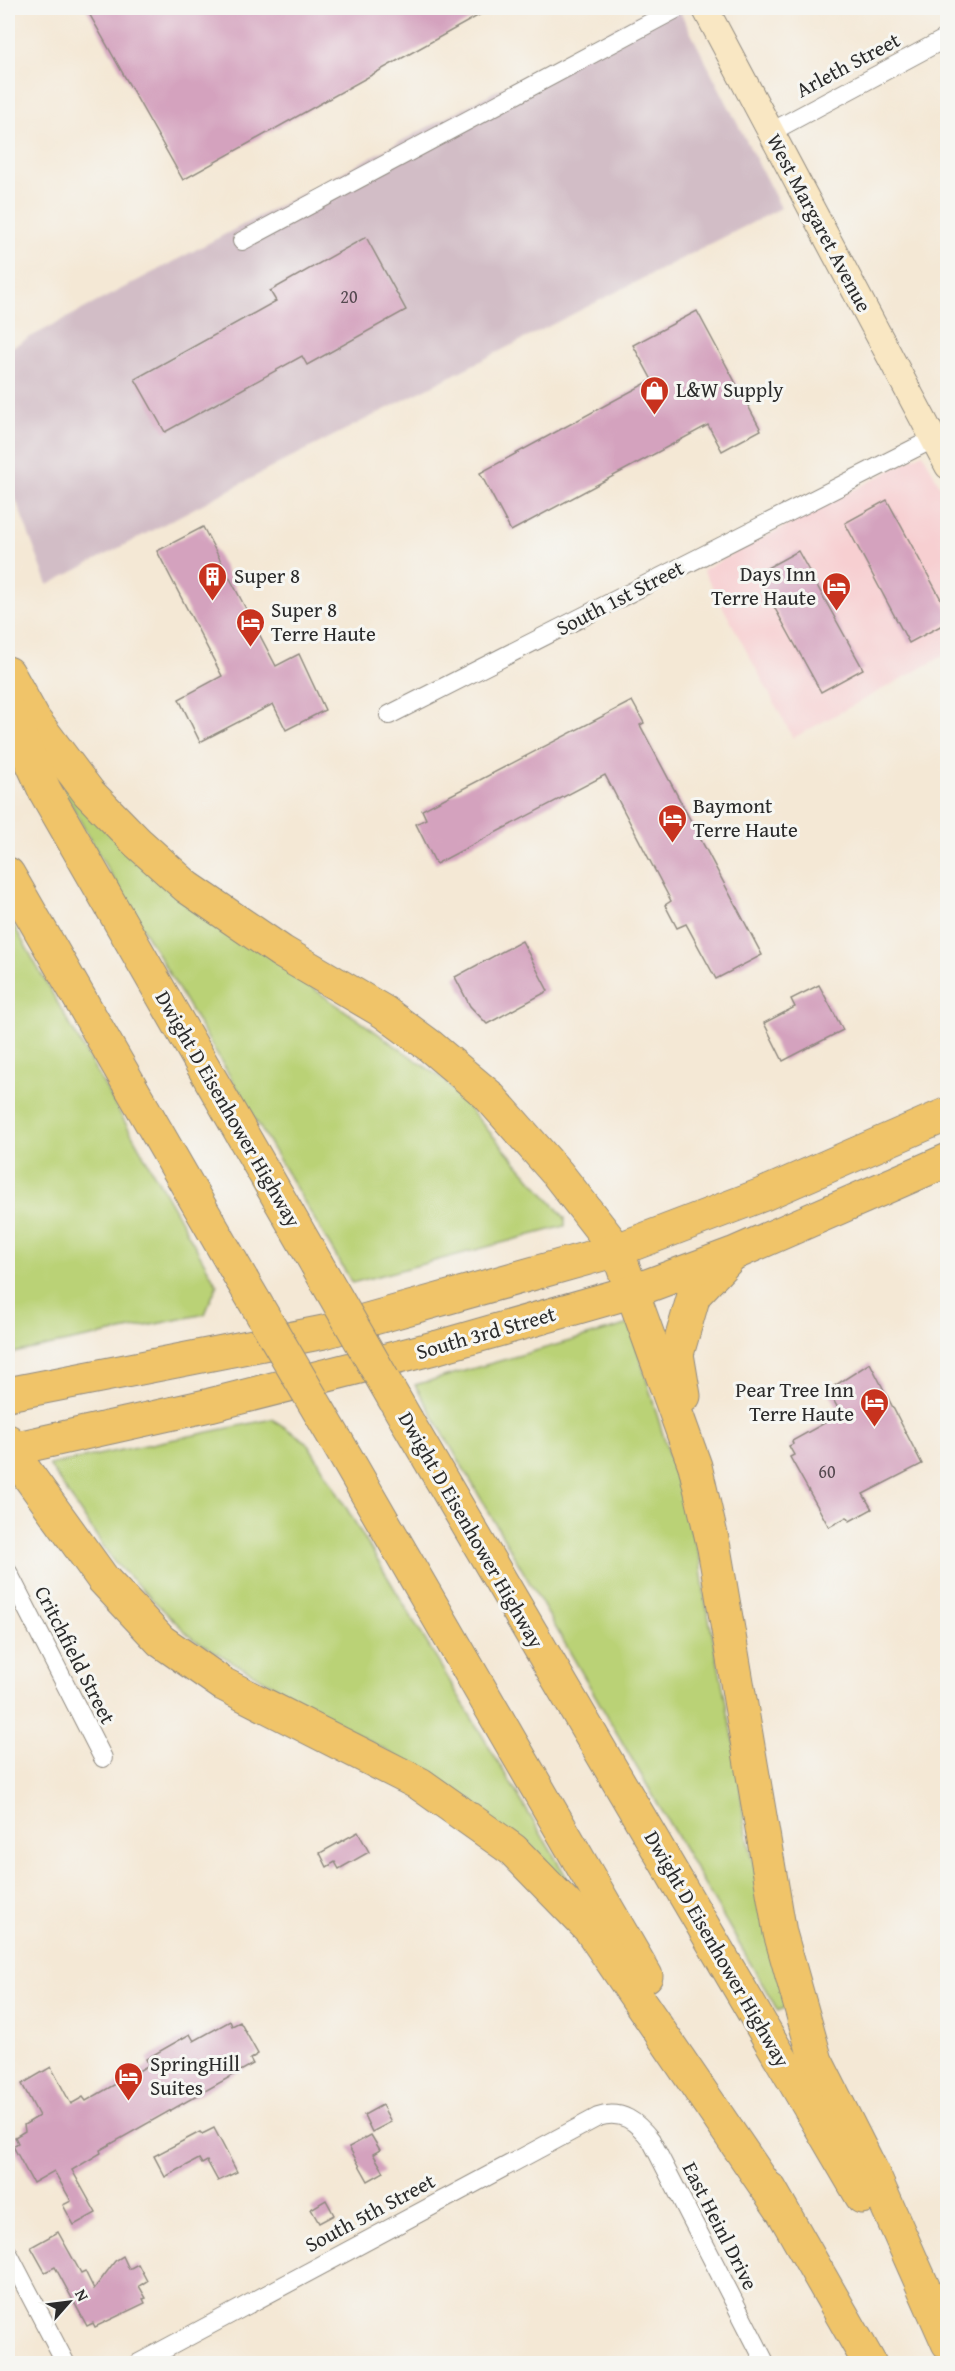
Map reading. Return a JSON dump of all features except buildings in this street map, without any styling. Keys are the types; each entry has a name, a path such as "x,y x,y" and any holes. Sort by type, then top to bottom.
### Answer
{"highway":[{"path":"8,673 34,720 89,793 136,842 197,894 282,952 384,1012 430,1046 488,1095 557,1173 616,1250 695,1466"},
{"name":"Dwight D Eisenhower Highway","path":"8,710 45,791 316,1263 948,2343"},
{"path":"8,874 870,2364"},
{"name":"South 3rd Street","path":"8,1394 324,1332 616,1250 764,1194 948,1114"},
{"name":"South 3rd Street","path":"8,1447 222,1402 438,1347 631,1292 733,1254 948,1160"},
{"path":"733,1254 694,1295 677,1354 695,1466 714,1548 780,1933 816,2061 873,2174 948,2343"},
{"path":"8,1447 103,1579 161,1641 223,1684 420,1784 513,1850 591,1929 781,2209"}],"street":[{"path":"242,241 678,8"},
{"name":"West Margaret Avenue","path":"705,8 771,132 940,435 948,466"},
{"name":"Arleth Street","path":"771,132 948,37"},
{"name":"South 1st Street","path":"389,715 940,435"},
{"name":"Critchfield Street","path":"8,1572 103,1758"},
{"name":"South 5th Street","path":"137,2364 598,2116 610,2113 626,2117"},
{"name":"East Heinl Drive","path":"626,2117 639,2125 651,2140 766,2364"},
{"path":"8,2253 66,2364"}],"shaded area":[{"path":"653,8 678,8 781,208 288,459 48,585 8,479 8,349"},
{"name":"Days Inn Terre Haute","path":"923,453 947,499 947,654 793,738 703,570"}],"green space":[{"path":"68,785 294,975 443,1079 565,1218 565,1226 352,1283 92,843 63,789"},
{"path":"8,915 217,1285 205,1314 8,1354"},
{"path":"630,1324 700,1559 705,1599 737,1756 744,1821 780,1979 790,2005 778,2011 415,1385"},
{"path":"272,1419 307,1442 569,1881 562,1885 471,1807 473,1801 193,1639 113,1561 49,1465"}],"place":[{"name":"L&W Supply","path":"655,416"},
{"name":"Super 8","path":"213,602"},
{"name":"Days Inn Terre Haute","path":"837,612"},
{"name":"Super 8 Terre Haute","path":"250,648"},
{"name":"Baymont Terre Haute","path":"672,844"},
{"name":"Pear Tree Inn Terre Haute","path":"875,1428"},
{"name":"SpringHill Suites","path":"129,2102"}]}
